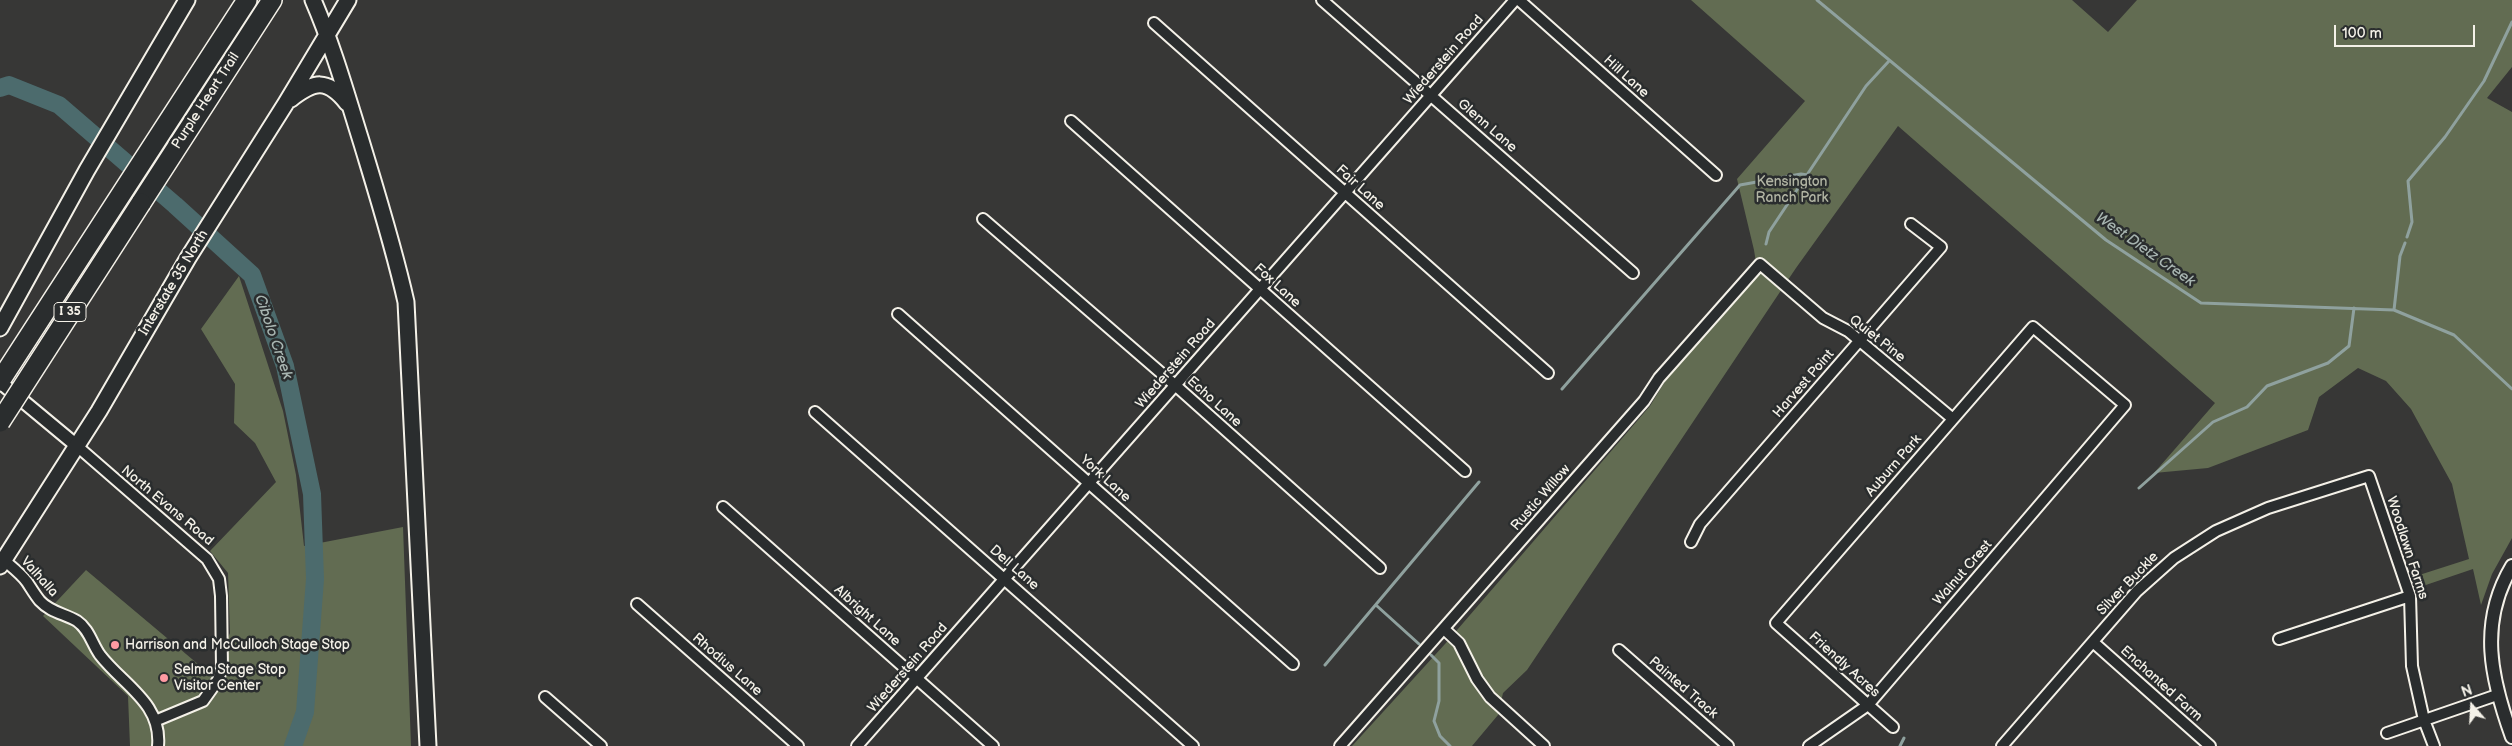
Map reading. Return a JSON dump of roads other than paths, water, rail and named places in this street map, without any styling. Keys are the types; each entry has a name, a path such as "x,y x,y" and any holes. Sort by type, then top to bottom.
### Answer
{"highway":[{"name":"Purple Heart Trail","path":"0,382 246,0"},
{"name":"Purple Heart Trail","path":"0,422 272,0"}],"main road":[{"path":"0,328 45,245 187,0"},
{"path":"313,0 328,33 396,259 406,302 428,746"},
{"name":"Interstate 35 North","path":"2,563 77,446 348,0"},
{"path":"286,103 302,91 314,86 326,85 336,89 351,108"}],"street":[{"name":"Glenn Lane","path":"1322,0 1633,273"},
{"name":"Wiederstein Road","path":"857,746 1517,0"},
{"name":"Hill Lane","path":"1517,0 1716,176"},
{"name":"Fair Lane","path":"1154,22 1548,373"},
{"name":"Fox Lane","path":"1071,121 1465,471"},
{"name":"Echo Lane","path":"983,219 1175,385 1380,568"},
{"name":"Harvest Point","path":"1691,542 1700,524 1941,247 1911,224"},
{"name":"Quiet Pine","path":"1760,264 1823,318 1848,332 1953,419"},
{"name":"Rustic Willow","path":"1340,746 1644,401 1659,378 1760,264"},
{"name":"York Lane","path":"898,314 1293,664"},
{"name":"Walnut Crest","path":"1809,746 1868,705 2125,405 2033,327"},
{"name":"Auburn Park","path":"1776,623 2033,327"},
{"name":"North Evans Road","path":"0,382 207,559 219,579 222,667 218,680 203,701 155,722"},
{"name":"Dell Lane","path":"815,412 1193,746"},
{"name":"Woodlawn Farms","path":"2369,476 2410,596 2412,666 2424,720 2434,746"},
{"name":"Silver Buckle","path":"2005,742 2145,584 2174,558 2216,531 2268,508 2369,476"},
{"name":"Albright Lane","path":"723,507 993,746"},
{"name":"Valhalla","path":"2,563 26,580 40,602 49,609 78,622 87,631 100,655 147,704 155,722 158,746"},
{"path":"2512,566 2498,601 2492,626 2490,654 2497,695 2512,737"},
{"path":"2280,639 2410,596"},
{"name":"Rhodius Lane","path":"638,604 798,746"},
{"name":"Friendly Acres","path":"1776,623 1893,727"},
{"path":"1444,629 1459,643 1477,679 1490,698 1544,746"},
{"name":"Enchanted Farm","path":"2093,642 2210,746"},
{"name":"Painted Track","path":"1619,650 1728,746"},
{"path":"2387,733 2497,695"},
{"path":"546,697 601,746"},
{"path":"2005,742 2018,746"}],"waterway":[{"name":"West Dietz Creek","path":"1817,0 2106,240 2201,303 2394,310 2454,335 2512,389"},
{"path":"2407,237 2412,222 2408,181 2445,137 2484,81 2512,22"},
{"path":"1766,244 1769,232 1866,86 1889,61"},
{"name":"Cibolo Creek","path":"0,88 9,85 59,105 175,205 252,275 285,366 312,494 315,579 305,712 293,746"},
{"path":"1562,389 1740,185 1801,174 1808,175"},
{"path":"2394,310 2400,256 2405,243"},
{"path":"2139,488 2213,422 2247,407 2267,386 2328,363 2349,346 2354,308"},
{"path":"1325,665 1479,482"},
{"path":"1377,606 1419,644"},
{"path":"1431,655 1439,663 1439,701 1434,721 1440,736 1450,746"},
{"path":"1900,746 1904,738"}],"place":[{"name":"Harrison and McCulloch Stage Stop","path":"115,645"},
{"name":"Selma Stage Stop Visitor Center","path":"164,678"}],"park label":[{"name":"Kensington Ranch Park","path":"1792,190"}]}
